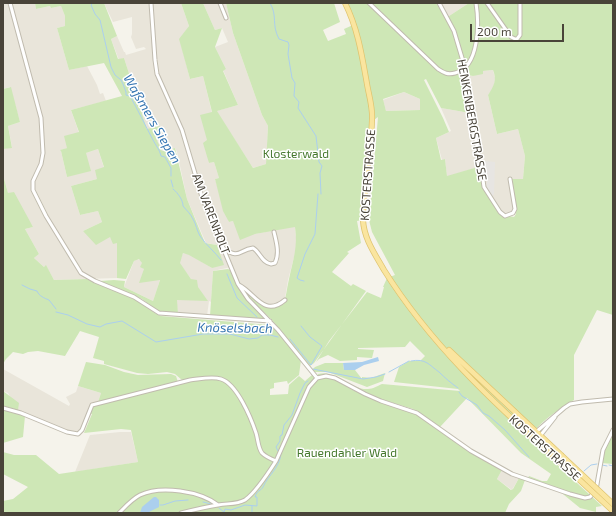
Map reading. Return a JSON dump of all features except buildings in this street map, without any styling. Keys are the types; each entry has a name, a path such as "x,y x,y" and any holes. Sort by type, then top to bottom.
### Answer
{"main road":[{"name":"KOSTERSTRASSE","path":"345,3 358,34 372,110 363,220 365,233 373,251 398,291 443,348 482,389 533,438 559,457 613,504"},
{"name":"KOSTERSTRASSE","path":"429,331 538,434 613,511"}],"street":[{"path":"10,3 41,118 43,153 41,164 33,181 33,190 46,216 81,273 134,297 159,313 270,321"},
{"name":"AM VARENHOLT","path":"151,3 157,74 182,130 202,197 238,284 248,299 278,330 317,378"},
{"path":"220,3 226,18"},
{"path":"369,3 438,69 443,73 450,74 464,70 472,56 477,38 478,14 476,3"},
{"name":"HENKENBERGSTRASSE","path":"439,3 454,31 464,70 482,166 484,187 500,212 505,216 513,213 515,209 510,179"},
{"path":"487,3 511,37 517,39 520,35 520,3"},
{"path":"223,248 230,253 236,254 253,248 265,262 271,264 275,262 277,258 274,232"},
{"path":"238,284 261,304 275,306 284,300"},
{"path":"181,513 245,500 276,461 302,399 309,387 317,378 326,376 335,378 370,396 413,410 471,451 512,474 578,496 590,497 596,490 603,450 613,430"},
{"path":"3,408 21,413 67,432 78,434 82,430 92,405 190,380 207,378 220,379 229,383 238,395 254,428 262,453 268,458 276,461"},
{"path":"533,438 560,411 570,404 613,398"},
{"path":"119,513 133,499 141,494 167,490 186,492 214,501 218,505"}],"shaded area":[{"path":"3,3 35,3 36,9 50,6 51,8 61,6 65,16 65,26 57,28 69,70 87,66 100,94 103,93 106,101 71,110 79,133 67,148 61,151 67,177 86,153 98,149 104,168 97,179 71,186 80,215 98,211 102,222 83,231 110,237 117,243 117,278 54,280 46,266 44,267 34,258 39,254 25,229 33,227 8,193 3,175 3,149 12,147 8,126 20,122 10,87 3,89"},
{"path":"104,3 181,3 189,26 180,40 190,79 203,76 212,113 207,140 209,163 214,162 219,178 215,179 229,222 233,221 255,234 295,226 296,250 288,280 284,304 269,308 262,306 239,285 231,267 213,271 211,302 209,301 207,316 178,313 176,300 207,300 179,263 183,253 189,254 212,268 217,245 206,243 187,199 175,148 162,151 155,136 147,129 124,58 119,60 111,39 117,36 126,55 146,49 144,47 136,49 131,37 132,17 113,22"},
{"path":"203,3 226,3 233,33 262,115 268,126 266,164 253,168 216,111 238,105 223,70 226,69 215,47 228,42 222,28 215,30"},
{"path":"436,3 469,3 446,18"},
{"path":"493,70 495,78 494,87 488,95 497,134 518,129 525,156 523,179 512,180 516,214 513,215 503,214 485,188 464,75 473,76 483,71"},
{"path":"404,92 420,99 420,110 386,111 383,100"},
{"path":"441,108 470,113 481,166 447,177 445,159 442,160 436,138 451,131"},
{"path":"485,161 495,162 494,194 492,197 486,189 487,182"},
{"path":"137,259 141,260 144,269 160,280 153,301 124,287 134,261"},
{"path":"3,369 69,406 70,404 66,397 76,392 78,386 101,393 97,405 91,408 82,433 69,432 17,410 8,393 3,391"},
{"path":"131,432 138,462 75,472 90,435"},
{"path":"502,470 519,478 512,490 497,479"}],"green space":[{"path":"35,3 104,3 117,36 111,39 118,59 124,58 147,129 160,126 162,132 155,136 162,151 175,148 187,199 205,243 217,245 224,265 212,268 183,253 180,263 191,279 197,280 198,287 208,301 177,300 178,313 162,313 142,299 100,281 125,281 124,287 153,301 160,280 139,283 144,269 140,267 142,263 139,259 134,261 126,279 117,278 117,243 113,244 110,237 96,245 83,231 102,222 98,211 80,215 71,186 97,179 95,170 104,167 98,149 86,153 91,171 67,177 60,150 67,148 64,136 79,132 71,110 122,96 104,63 69,70 57,28 65,26 65,16 61,6 51,8 50,6 36,9"},
{"name":"Klosterwald","path":"181,3 203,3 215,30 222,28 215,47 226,69 223,71 238,105 217,111 253,168 266,164 268,126 262,115 233,33 226,3 334,3 340,22 323,30 328,41 346,34 344,29 353,25 343,3 436,3 446,18 469,3 613,3 613,315 597,310 574,355 574,400 538,426 528,438 602,506 596,507 596,512 580,508 553,486 528,478 529,476 542,481 547,481 551,474 521,453 467,398 440,427 413,409 377,398 326,375 318,375 325,373 331,374 355,386 368,389 382,384 460,391 458,389 394,382 399,367 409,361 420,361 425,356 410,341 405,347 358,348 374,350 372,358 357,357 357,360 340,361 328,355 316,362 324,350 310,366 271,319 253,302 243,290 264,306 268,307 284,304 295,253 295,227 255,234 240,240 233,221 229,222 223,211 215,179 219,178 214,162 209,163 203,143 207,140 200,115 212,112 203,76 190,79 179,39 189,26","holes":["493,70 495,77 494,83 488,95 497,134 518,129 525,156 523,179 512,179 516,214 514,217 502,215 483,184 481,166 447,176 445,159 441,160 436,138 449,132 424,80 426,79 441,108 470,113 462,74 473,76 483,74 483,71","404,92 420,99 420,110 386,111 383,99","378,117 369,220 372,232 395,275 387,278 383,287 381,298 367,292 342,324 366,291 353,284 351,286 332,272 349,253 347,252 361,243 357,221 362,220 370,123"]},
{"path":"11,87 20,122 8,126 12,148 3,149 3,89"},
{"name":"Rauendahler Wald","path":"3,175 8,193 14,192 33,227 25,229 39,254 34,258 44,267 46,265 54,280 87,279 133,298 161,316 270,325 277,330 301,360 299,375 288,384 287,381 274,383 274,388 270,389 270,395 288,394 289,385 299,376 305,381 312,375 315,379 334,379 353,390 380,402 421,416 470,452 502,470 497,479 511,490 519,478 525,480 521,491 509,504 505,513 3,513 3,501 13,499 28,487 3,474 3,452 14,455 36,455 59,474 138,462 131,430 121,429 84,433 92,414 89,413 91,408 97,405 101,393 78,386 86,362 105,365 138,375 171,374 176,376 178,382 182,380 175,374 167,372 148,374 137,373 104,364 104,361 93,358 99,337 80,331 65,356 38,351 23,354 13,352 3,364"},
{"path":"230,270 243,295 263,316 263,319 210,316 213,271"},
{"path":"325,363 343,363 344,370 355,370 362,379 362,377 371,378 385,373 383,381 367,387 328,372 315,372 312,370 315,367"},
{"path":"3,391 19,403 18,410 3,406"},
{"path":"3,409 25,416 23,437 3,443"},
{"path":"613,432 613,464 601,463 605,447"}],"water":[{"path":"378,357 379,361 364,365 355,370 344,370 343,363 362,362"},
{"path":"154,497 159,500 159,507 147,513 140,513 142,507"}],"waterway":[{"name":"Waßmers Siepen","path":"93,3 91,5 95,14 100,20 111,67 115,75 121,80 126,95 130,96 161,156 165,157 171,168 171,176"},
{"path":"270,3 274,12 275,29 279,39 288,42 289,45 288,54 292,78 295,83 294,96 299,102 298,108 316,136 319,162 322,166 320,173 321,194"},
{"name":"Waßmers Siepen","path":"171,180 173,187"},
{"name":"Waßmers Siepen","path":"173,189 177,192 183,206 192,217 200,236 221,260"},
{"path":"304,281 297,278 305,254 315,234 318,194"},
{"name":"Waßmers Siepen","path":"227,274 237,298 257,317"},
{"name":"Knöselsbach","path":"22,285 37,291 40,296 49,300 56,309"},
{"name":"Knöselsbach","path":"56,312 68,315 87,324 100,327 106,324 122,321 156,342 203,334 230,334 249,339 258,338 262,335 278,337"},
{"path":"290,339 311,365 322,346 310,337 301,326"},
{"name":"Waßmers Siepen","path":"265,329 269,335"},
{"name":"Knöselsbach","path":"389,372 409,361"},
{"name":"Knöselsbach","path":"411,361 424,361 458,388"},
{"name":"Knöselsbach","path":"313,369 363,379 385,374"},
{"path":"278,451 276,447 280,441 280,436 282,435 284,425 292,415 300,393 305,383 308,381"},
{"name":"Knöselsbach","path":"459,392 462,396 477,405 483,413 489,416 505,430 529,457"},
{"path":"219,508 224,512 225,509 231,510 245,505 257,506 257,497 255,497 276,468 281,454"},
{"name":"Knöselsbach","path":"584,471 591,465 597,464"},
{"name":"Knöselsbach","path":"602,465 607,466"},
{"name":"Knöselsbach","path":"609,465 613,466"},
{"path":"160,505 175,501 188,500"},
{"path":"203,502 211,504"},
{"path":"252,506 252,513"}]}
